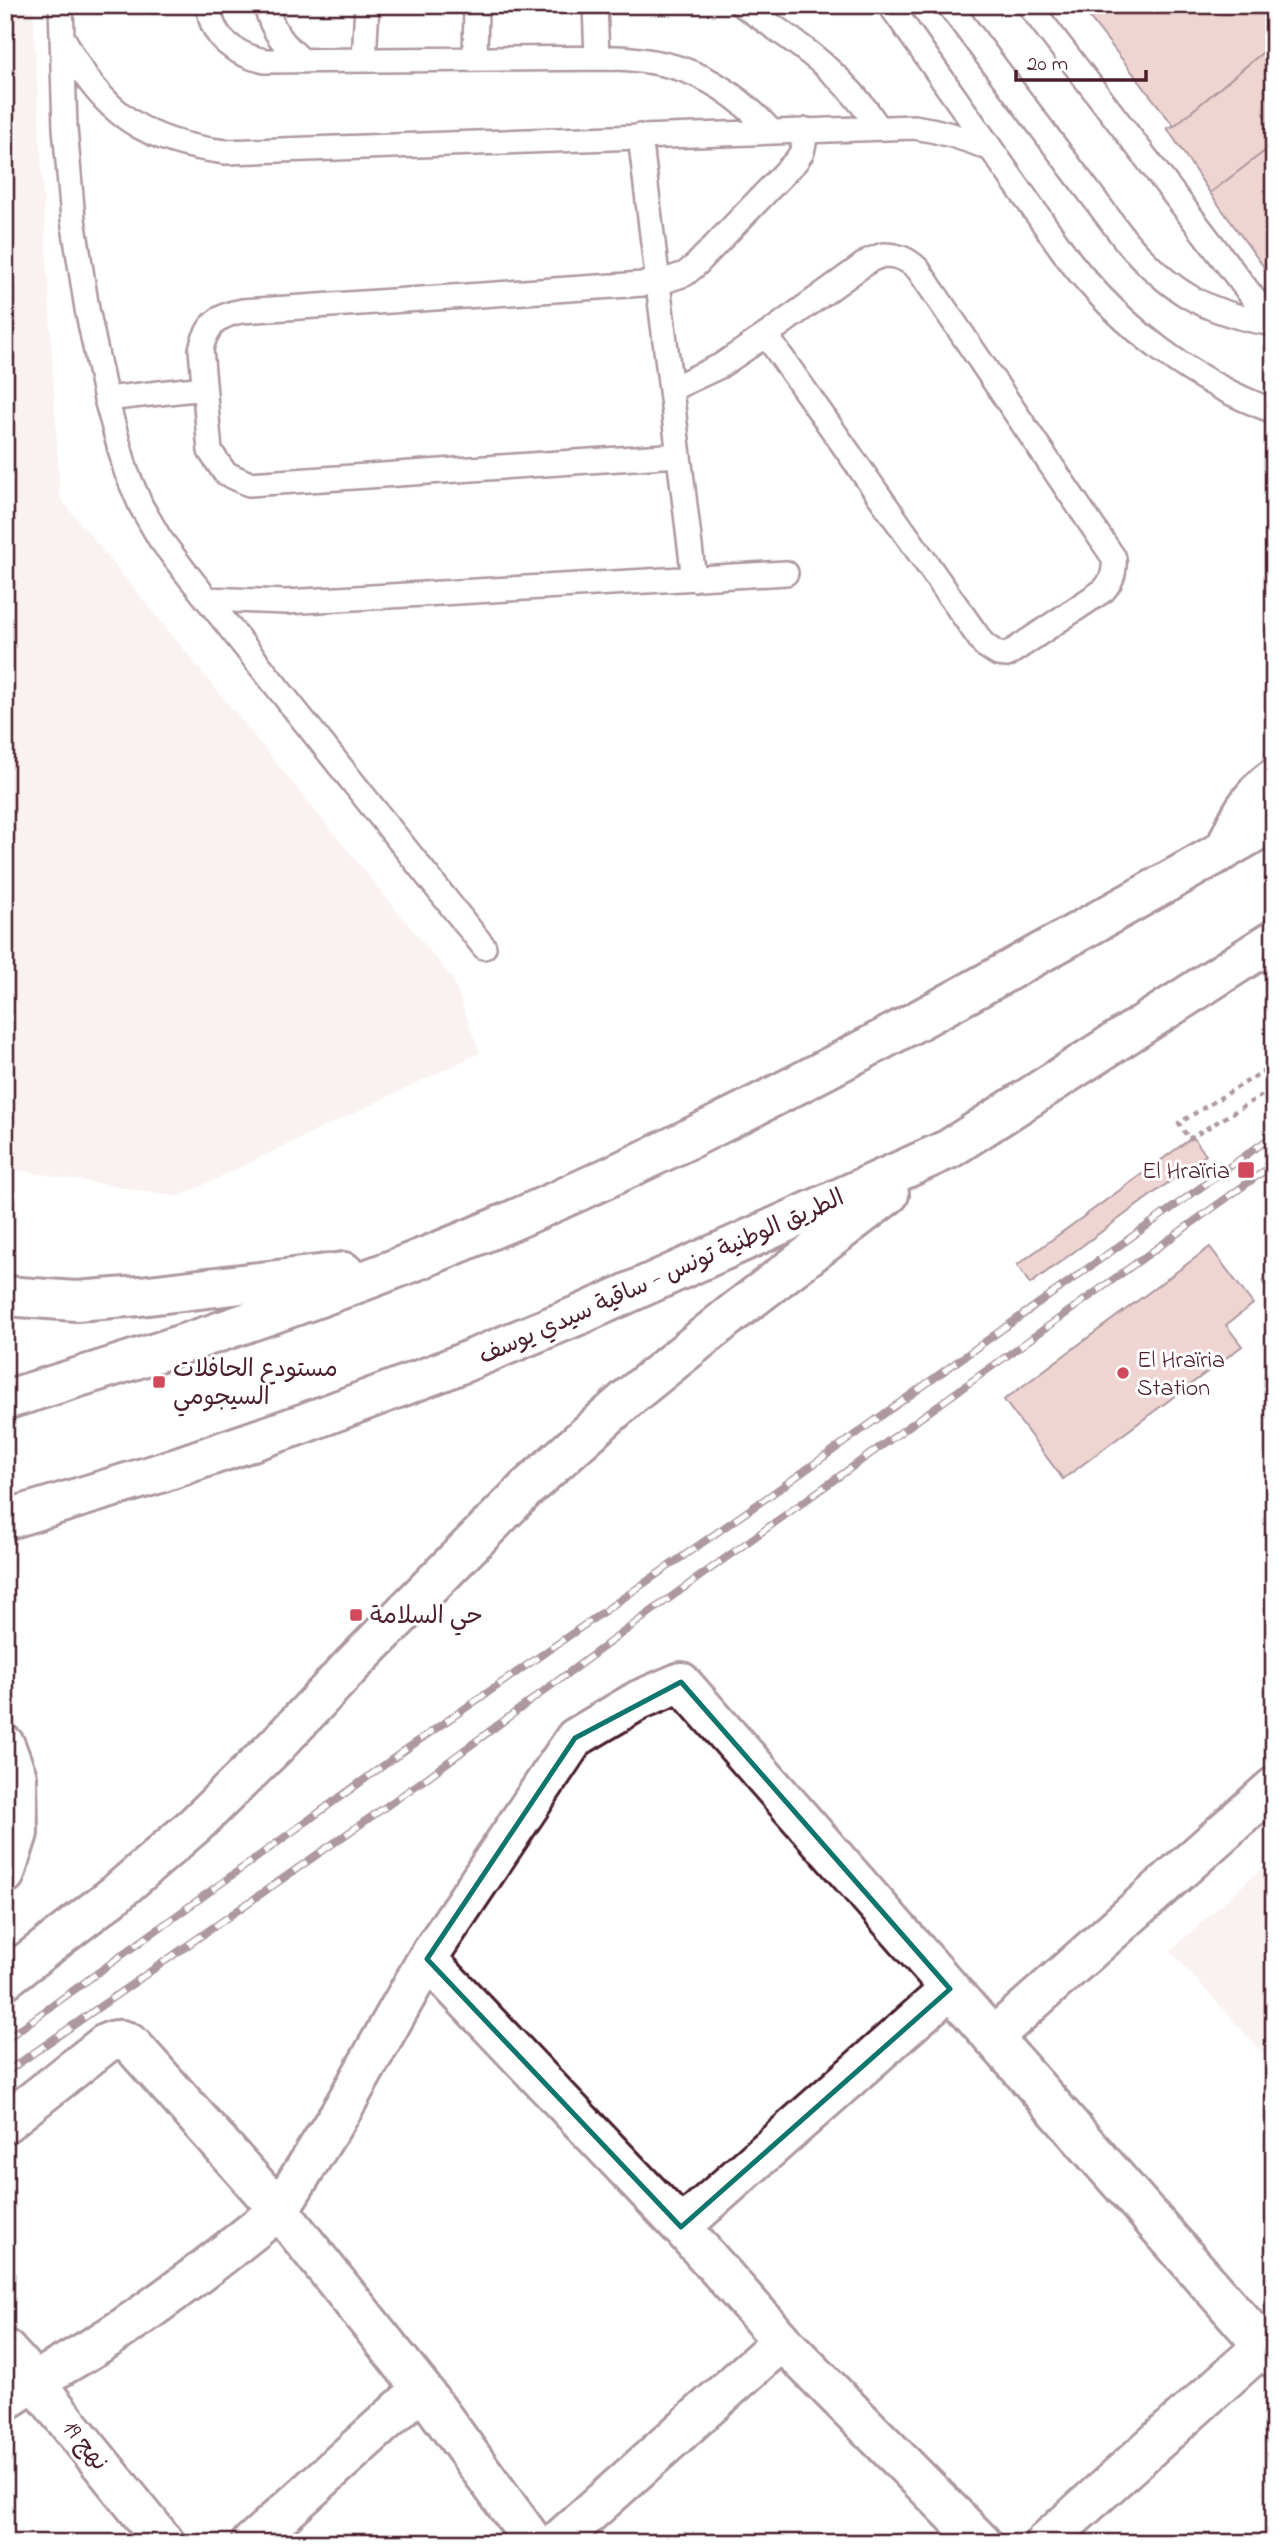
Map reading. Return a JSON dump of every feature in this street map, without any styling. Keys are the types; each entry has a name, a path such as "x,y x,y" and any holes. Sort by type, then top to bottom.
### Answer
{"main road":[{"path":"1225,850 1235,825 1249,803 1274,778"},
{"path":"5,1400 209,1335 405,1265 525,1214 737,1115 932,1013 1274,821"},
{"name":"الطريق الوطنية تونس - ساقية سيدي يوسف","path":"5,1520 173,1468 302,1424 443,1371 584,1313 949,1149 1274,940"},
{"path":"5,1979 113,1896 196,1824 275,1747 527,1488 598,1425 743,1304 949,1149"},
{"path":"5,1296 76,1301 405,1265"},
{"path":"20,2391 110,2336 227,2252 279,2210 342,2108 427,1959 575,1738 639,1700 681,1682 1268,2352 1044,2543"},
{"path":"5,1745 17,1777 18,1833 5,1874"},
{"path":"993,2037 1274,1787"},
{"path":"427,1959 681,2227 782,2342 982,2543"},
{"path":"681,2227 950,1989"},
{"path":"5,2123 105,2044 116,2039 133,2046 279,2210 422,2389 534,2543"},
{"path":"556,2543 782,2342"},
{"name":"نهج 19","path":"5,2349 20,2391 165,2543"},
{"path":"251,2543 422,2389"}],"lane":[{"path":"61,5 65,128 87,309 118,447 141,506 160,538 207,599 484,947"},
{"path":"208,5 216,32 229,47 246,57 265,61 597,58 646,60 675,66 702,76 728,91 751,109 771,131"},
{"path":"266,5 277,35 288,49 303,61"},
{"path":"364,60 367,5"},
{"path":"475,59 476,5"},
{"path":"596,5 597,58"},
{"path":"742,5 832,70 865,107 878,128"},
{"path":"890,5 1070,261 1102,299 1195,373 1248,402 1274,411"},
{"path":"949,5 1149,268 1176,290 1206,307 1273,325"},
{"path":"1029,5 1273,325"},
{"path":"63,37 79,68 109,104 127,119 157,136 190,148 226,152 914,127 967,138 991,149"},
{"path":"679,455 250,484 225,473 216,463 208,438 201,349 205,335 214,321 227,313 672,280 696,265 796,161 802,152 807,130"},
{"path":"640,136 694,579"},
{"path":"671,389 720,366 870,260 883,255 896,255 908,260 918,269 1108,547 1114,558 1112,581 1104,590 1015,651 1007,654 990,651 766,335"},
{"path":"106,399 204,388"},
{"path":"207,599 286,602 786,573"}],"path":[{"path":"1274,1065 1179,1123 1189,1139 1274,1088"},
{"path":"1274,1276 1265,1282 1274,1295"}],"highlighted area":[{"path":"681,1682 950,1989 681,2227 427,1959 575,1738"}],"shaded area":[{"path":"5,5 33,5 60,498 452,978 480,1053 178,1197 5,1168"},
{"path":"1274,1857 1274,2065 1170,1951"}],"building":[{"path":"1080,5 1274,5 1274,43 1174,126"},
{"path":"1274,43 1274,144 1210,193 1167,128 1174,126"},
{"path":"1274,144 1274,281 1210,193"},
{"path":"1193,1137 1206,1155 1030,1284 1017,1265"},
{"name":"El Hraïria Station","path":"1210,1247 1253,1304 1226,1325 1242,1346 1063,1479 1004,1400"}],"railway":[{"path":"5,2040 398,1755 765,1499 1274,1135"},
{"path":"5,2073 421,1782 660,1605 1274,1164"}],"place":[{"name":"El Hraïria","path":"1246,1170"},
{"name":"El Hraïria Station","path":"1123,1373"},
{"name":"مستودع الحافلات السيجومي","path":"159,1382"},
{"name":"حي السلامة","path":"356,1615"}]}
